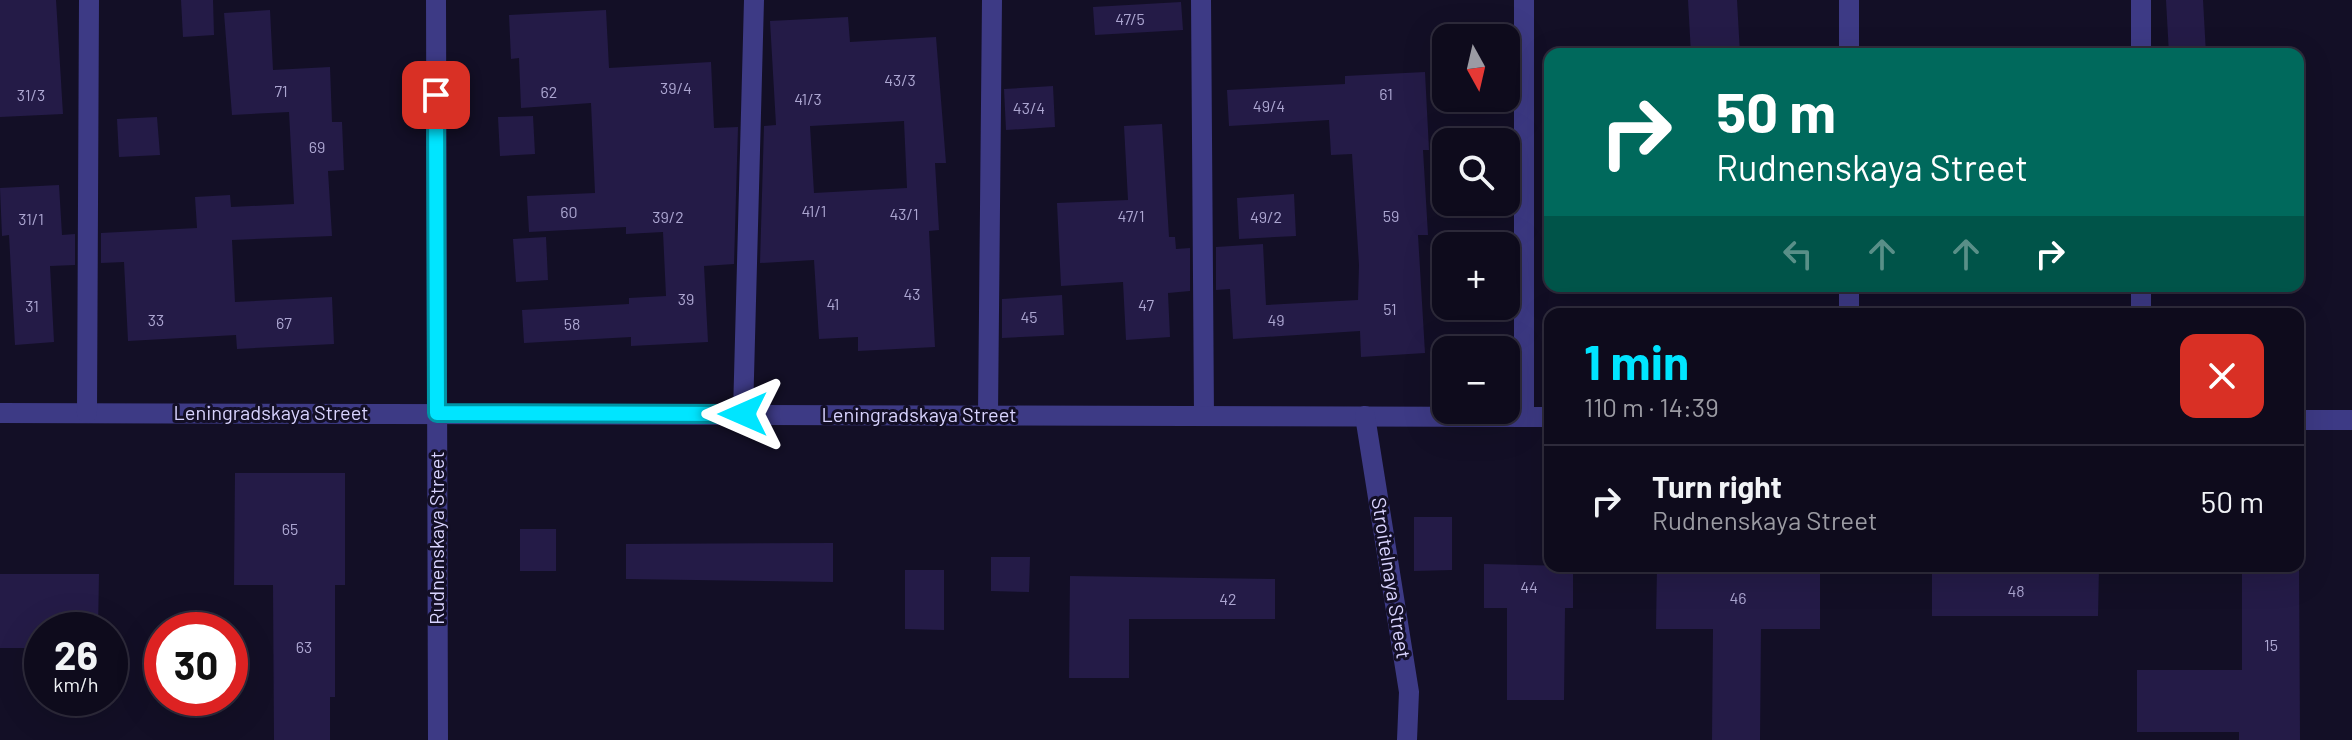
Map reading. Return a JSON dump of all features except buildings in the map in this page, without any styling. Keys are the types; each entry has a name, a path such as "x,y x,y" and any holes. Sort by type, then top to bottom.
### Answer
{"street":[{"path":"87,413 89,0"},
{"name":"Rudnenskaya Street","path":"436,0 438,740"},
{"path":"743,414 754,0"},
{"path":"988,415 992,0"},
{"path":"1201,0 1204,416"},
{"path":"1524,0 1524,417"},
{"path":"1849,0 1849,48"},
{"path":"2141,0 2141,48"},
{"name":"Leningradskaya Street","path":"0,413 1544,417"},
{"name":"Stroitelnaya Street","path":"1365,416 1409,692 1407,740"},
{"path":"2304,420 2352,420"}],"route":[{"path":"436,95 437,413 743,414"}]}
